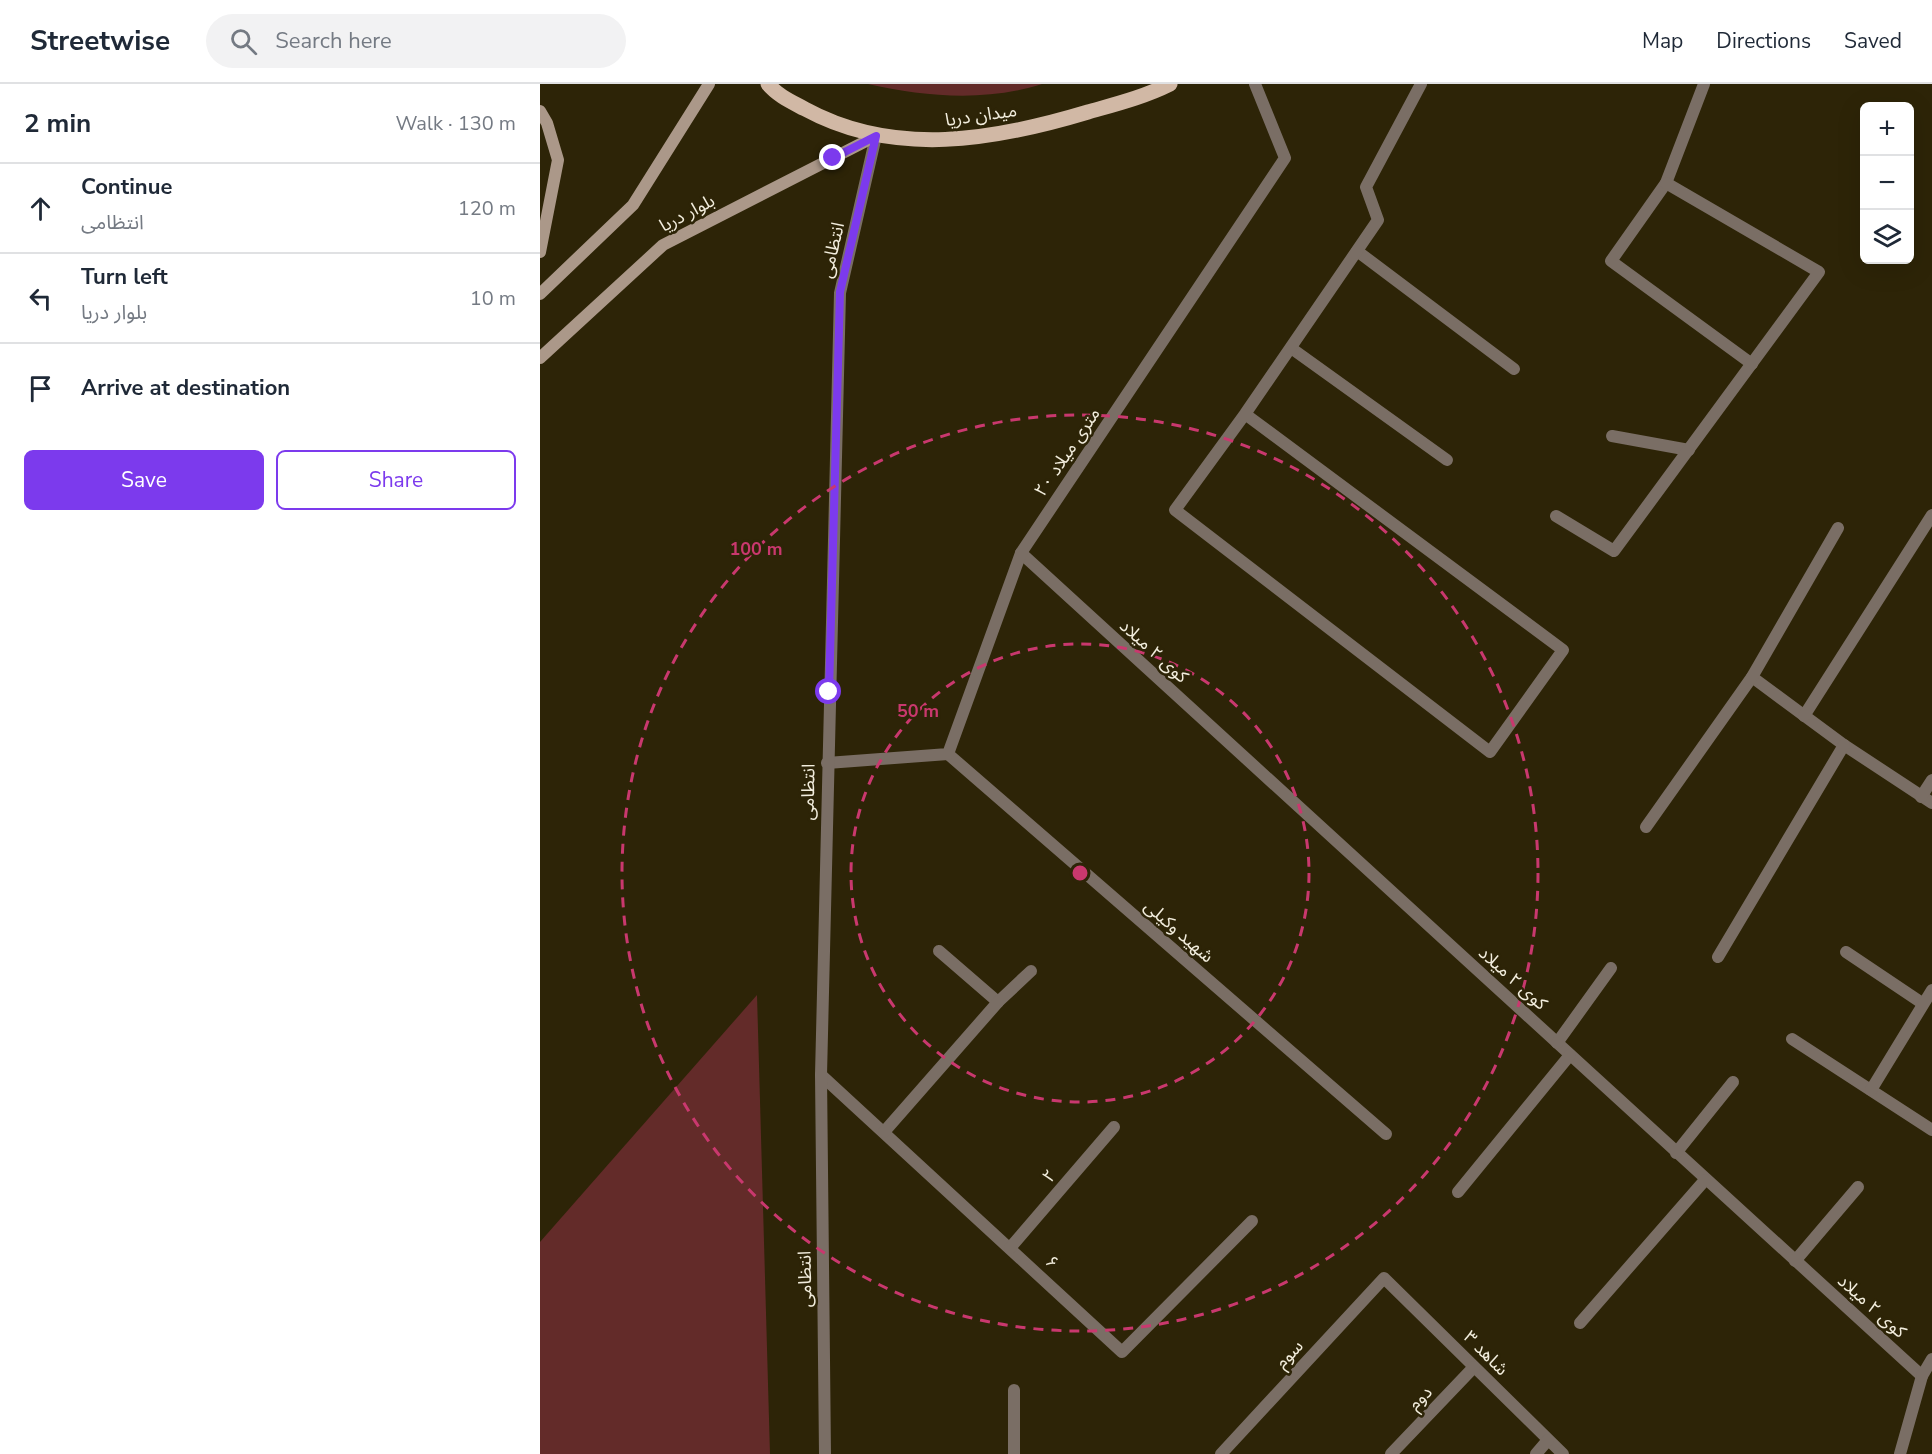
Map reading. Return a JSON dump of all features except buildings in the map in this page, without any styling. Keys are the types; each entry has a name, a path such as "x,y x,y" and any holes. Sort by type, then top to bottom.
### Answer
{"main road":[{"name":"بلوار دریا","path":"540,294 633,205 709,84"},
{"name":"میدان دریا","path":"768,84 774,92 827,121 876,136 950,141 1047,124 1151,94 1170,84"},
{"path":"540,111 547,123 558,160 540,252"},
{"name":"بلوار دریا","path":"540,358 663,245 876,136"}],"street":[{"name":"۲۰ متری میلاد","path":"948,754 1021,553 1285,158 1255,84"},
{"path":"1245,414 1563,650 1490,752 1175,510 1245,414 1378,220 1366,187 1421,84"},
{"path":"1704,84 1666,183 1611,261 1752,364"},
{"name":"انتظامی","path":"825,1454 821,1075 840,292 876,136"},
{"path":"1556,516 1614,551 1818,272 1666,183"},
{"path":"1357,251 1514,369"},
{"path":"1291,348 1447,460"},
{"path":"1612,436 1689,450"},
{"path":"1804,716 1932,515"},
{"path":"1646,827 1752,677 1838,528"},
{"name":"کوی ۲ میلاد","path":"1021,553 1922,1376"},
{"path":"1752,677 1844,745 1932,803"},
{"path":"1718,957 1844,745"},
{"path":"827,763 948,754"},
{"name":"شهید وکیلی","path":"948,754 1386,1134"},
{"path":"1921,796 1932,780"},
{"path":"939,951 998,1002"},
{"path":"1846,952 1922,1003"},
{"path":"1557,1042 1611,968"},
{"path":"884,1132 998,1002 1031,971"},
{"path":"1871,1090 1932,990"},
{"path":"1791,1040 1932,1130"},
{"path":"1458,1192 1570,1055"},
{"name":"۶","path":"821,1075 1122,1352 1252,1221"},
{"path":"1676,1153 1733,1082"},
{"name":"۲","path":"1010,1248 1114,1127"},
{"path":"1580,1323 1705,1180"},
{"path":"1795,1261 1858,1187"},
{"name":"شاهد ۳","path":"1384,1278 1563,1454"},
{"name":"سوم","path":"1221,1454 1384,1278"},
{"path":"1900,1454 1922,1376 1932,1359"},
{"name":"دوم","path":"1391,1454 1474,1366"},
{"path":"1014,1390 1014,1454"},
{"path":"1536,1454 1548,1440"}],"shaded area":[{"path":"868,84 1042,84 1021,90 955,96 911,92"},
{"path":"757,995 770,1454 540,1454 540,1242"}],"route":[{"path":"829,692 840,292 876,136 833,158"}]}
